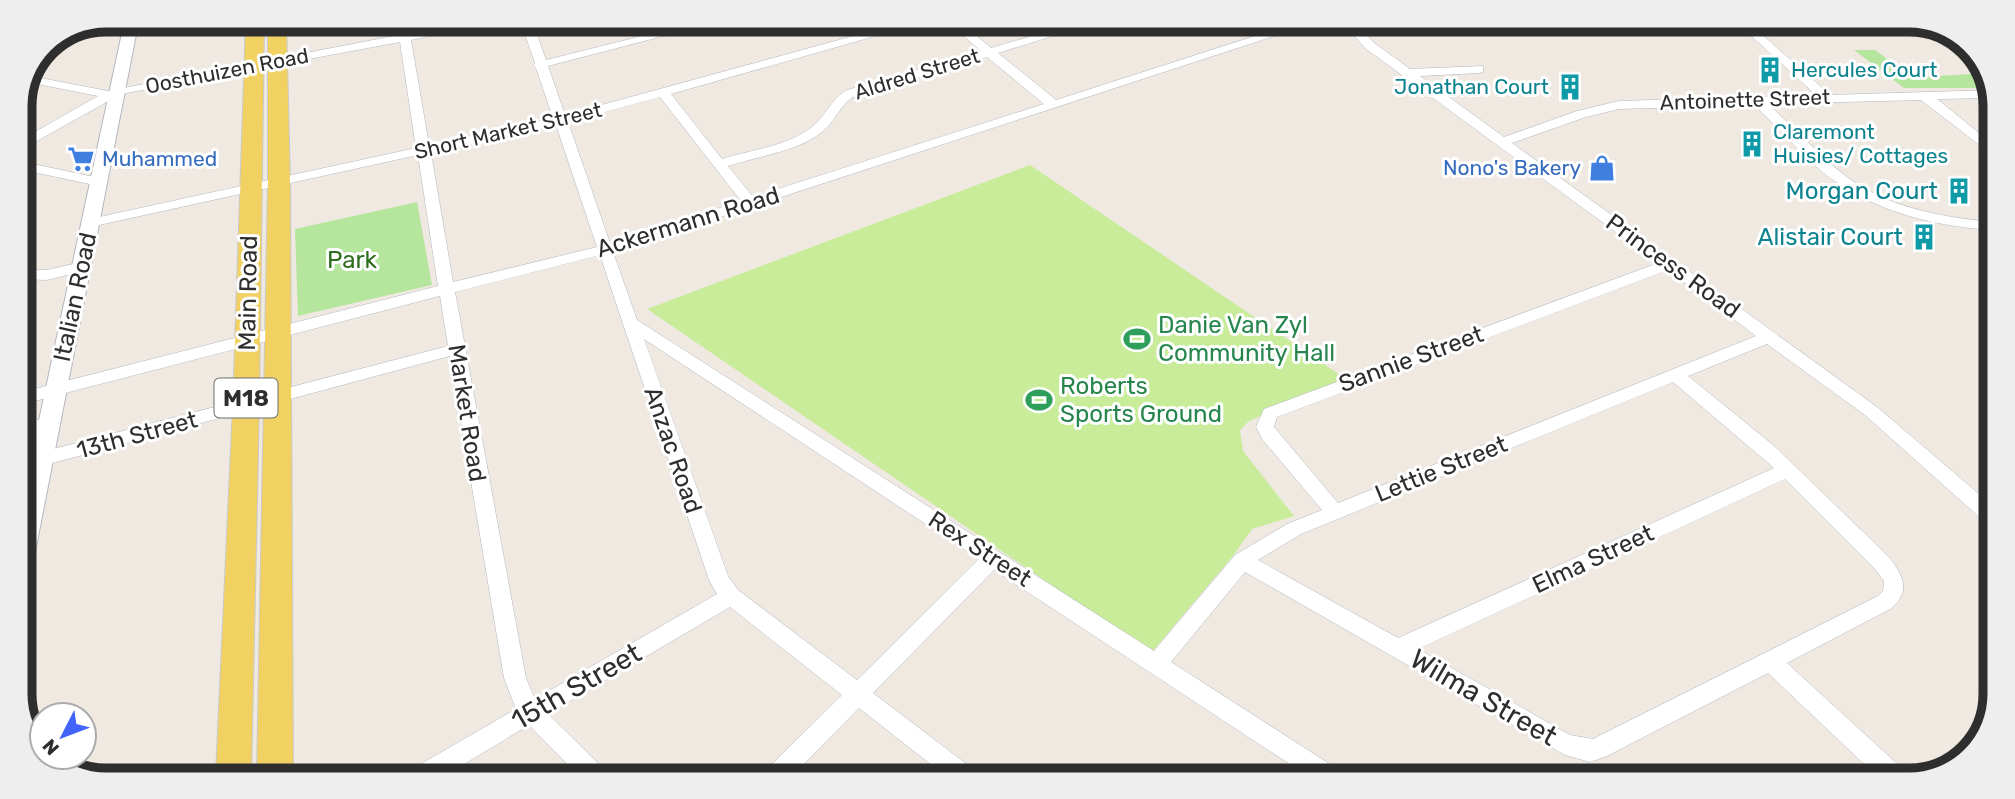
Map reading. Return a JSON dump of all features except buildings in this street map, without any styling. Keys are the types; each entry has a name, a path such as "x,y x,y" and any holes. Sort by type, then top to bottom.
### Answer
{"main road":[{"name":"Main Road","path":"259,32 266,63 279,182 275,768"},
{"name":"Main Road","path":"233,768 246,405 249,188 266,63 274,32"}],"street":[{"name":"Italian Road","path":"32,506 41,460 43,428 55,389 82,267 113,93 128,32"},
{"name":"Oosthuizen Road","path":"36,80 113,93 266,63 392,32"},
{"name":"Market Road","path":"405,32 456,349 515,678 523,700 531,712 587,768"},
{"name":"Anzac Road","path":"529,32 715,570 731,596 953,768"},
{"path":"539,65 671,32"},
{"name":"Short Market Street","path":"90,223 561,120 883,32"},
{"path":"964,32 1054,105"},
{"name":"Aldred Street","path":"720,164 814,132 844,96 1058,32"},
{"name":"Ackermann Road","path":"32,396 277,331 603,250 1280,32"},
{"name":"Princess Road","path":"1357,32 1369,45 1407,73 1871,411 1983,509"},
{"path":"1752,32 1825,97"},
{"path":"1407,73 1479,69"},
{"path":"32,140 113,93"},
{"path":"664,93 750,203"},
{"path":"1923,94 1983,143"},
{"name":"Antoinette Street","path":"1502,142 1582,114 1619,105 1982,94"},
{"path":"1756,100 1839,178 1853,187 1913,212 1947,221 1983,225"},
{"path":"32,168 99,182"},
{"name":"Sannie Street","path":"1334,511 1269,435 1265,427 1270,413 1670,264"},
{"path":"32,274 47,275 82,267"},
{"name":"Rex Street","path":"628,321 1316,768"},
{"name":"Lettie Street","path":"1156,664 1242,561 1264,545 1334,511 1769,337"},
{"name":"13th Street","path":"32,462 456,349"},
{"name":"Wilma Street","path":"1242,561 1558,740 1590,751 1885,602 1894,594 1894,579 1882,563 1742,428 1677,376"},
{"path":"32,425 43,428"},
{"path":"32,437 43,428"},
{"name":"Elma Street","path":"1399,648 1787,470"},
{"path":"784,768 859,696 993,558"},
{"name":"15th Street","path":"436,768 731,596"},
{"path":"1769,660 1885,768"}],"green space":[{"path":"1854,50 1875,50 1901,69 1924,77 1977,74 1981,88 1904,88"},
{"name":"Roberts Sports Ground","path":"1030,165 1346,379 1249,421 1240,430 1243,451 1294,516 1252,529 1233,556 1151,653 647,309"},
{"name":"Park","path":"417,202 432,285 298,316 295,229"}],"place":[{"name":"Hercules Court","path":"1770,70"},
{"name":"Jonathan Court","path":"1570,87"},
{"name":"Claremont Huisies/ Cottages","path":"1752,144"},
{"name":"Muhammed","path":"81,159"},
{"name":"Nono's Bakery","path":"1602,168"},
{"name":"Morgan Court","path":"1959,191"},
{"name":"Alistair Court","path":"1924,237"},
{"name":"Danie Van Zyl Community Hall","path":"1137,339"},
{"name":"Roberts Sports Ground","path":"1039,400"}]}
